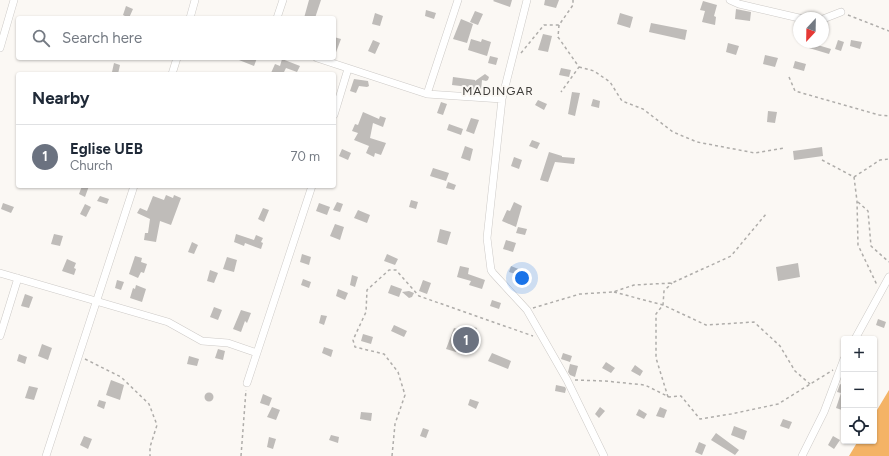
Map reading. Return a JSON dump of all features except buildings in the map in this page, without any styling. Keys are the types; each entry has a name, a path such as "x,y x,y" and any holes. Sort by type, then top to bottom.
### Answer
{"street":[{"path":"0,48 14,0"},
{"path":"192,16 196,0"},
{"path":"278,16 283,0"},
{"path":"427,94 458,0"},
{"path":"527,0 502,99 486,238 493,273 527,310 567,380 604,456"},
{"path":"730,0 739,4 793,17"},
{"path":"829,17 842,12"},
{"path":"173,72 176,60"},
{"path":"323,60 427,94 502,99"},
{"path":"336,108 348,69"},
{"path":"46,456 133,188"},
{"path":"247,383 311,188"},
{"path":"0,273 168,322 202,341 228,343 257,353"},
{"path":"857,336 889,277"},
{"path":"0,336 18,278"},
{"path":"802,456 824,412 841,365"}],"path":[{"path":"573,0 573,4 559,25 558,37 578,67 594,71 610,82 622,101 643,109 672,132 697,142 755,153 784,148"},
{"path":"842,12 889,31"},
{"path":"520,56 544,26 559,25"},
{"path":"561,92 578,67"},
{"path":"789,77 795,90 879,115 889,116"},
{"path":"854,176 880,160 889,159"},
{"path":"822,160 854,176"},
{"path":"854,176 857,201 858,245 881,292"},
{"path":"857,201 868,211 871,246 889,262"},
{"path":"668,398 656,358 656,314 663,305 664,291 672,283 731,256 766,214"},
{"path":"392,456 395,424 405,394 398,372 384,354 356,347 353,340 366,312 366,290 389,270 396,270 419,296 544,339"},
{"path":"527,310 580,294 613,292 634,285 672,283"},
{"path":"613,292 663,305 706,325 754,322 780,346 795,371 810,384"},
{"path":"78,359 86,358 121,377 149,404 157,425 150,447 150,456"},
{"path":"567,380 605,381 644,385 668,398 681,396 700,419 778,404 841,363"},
{"path":"241,456 247,383"}],"shaded area":[{"path":"889,390 889,456 849,456 856,444 877,444 877,410"}],"place":[{"name":"Eglise UEB","path":"466,340"}],"district":[{"name":"MADINGAR","path":"498,91"}]}
